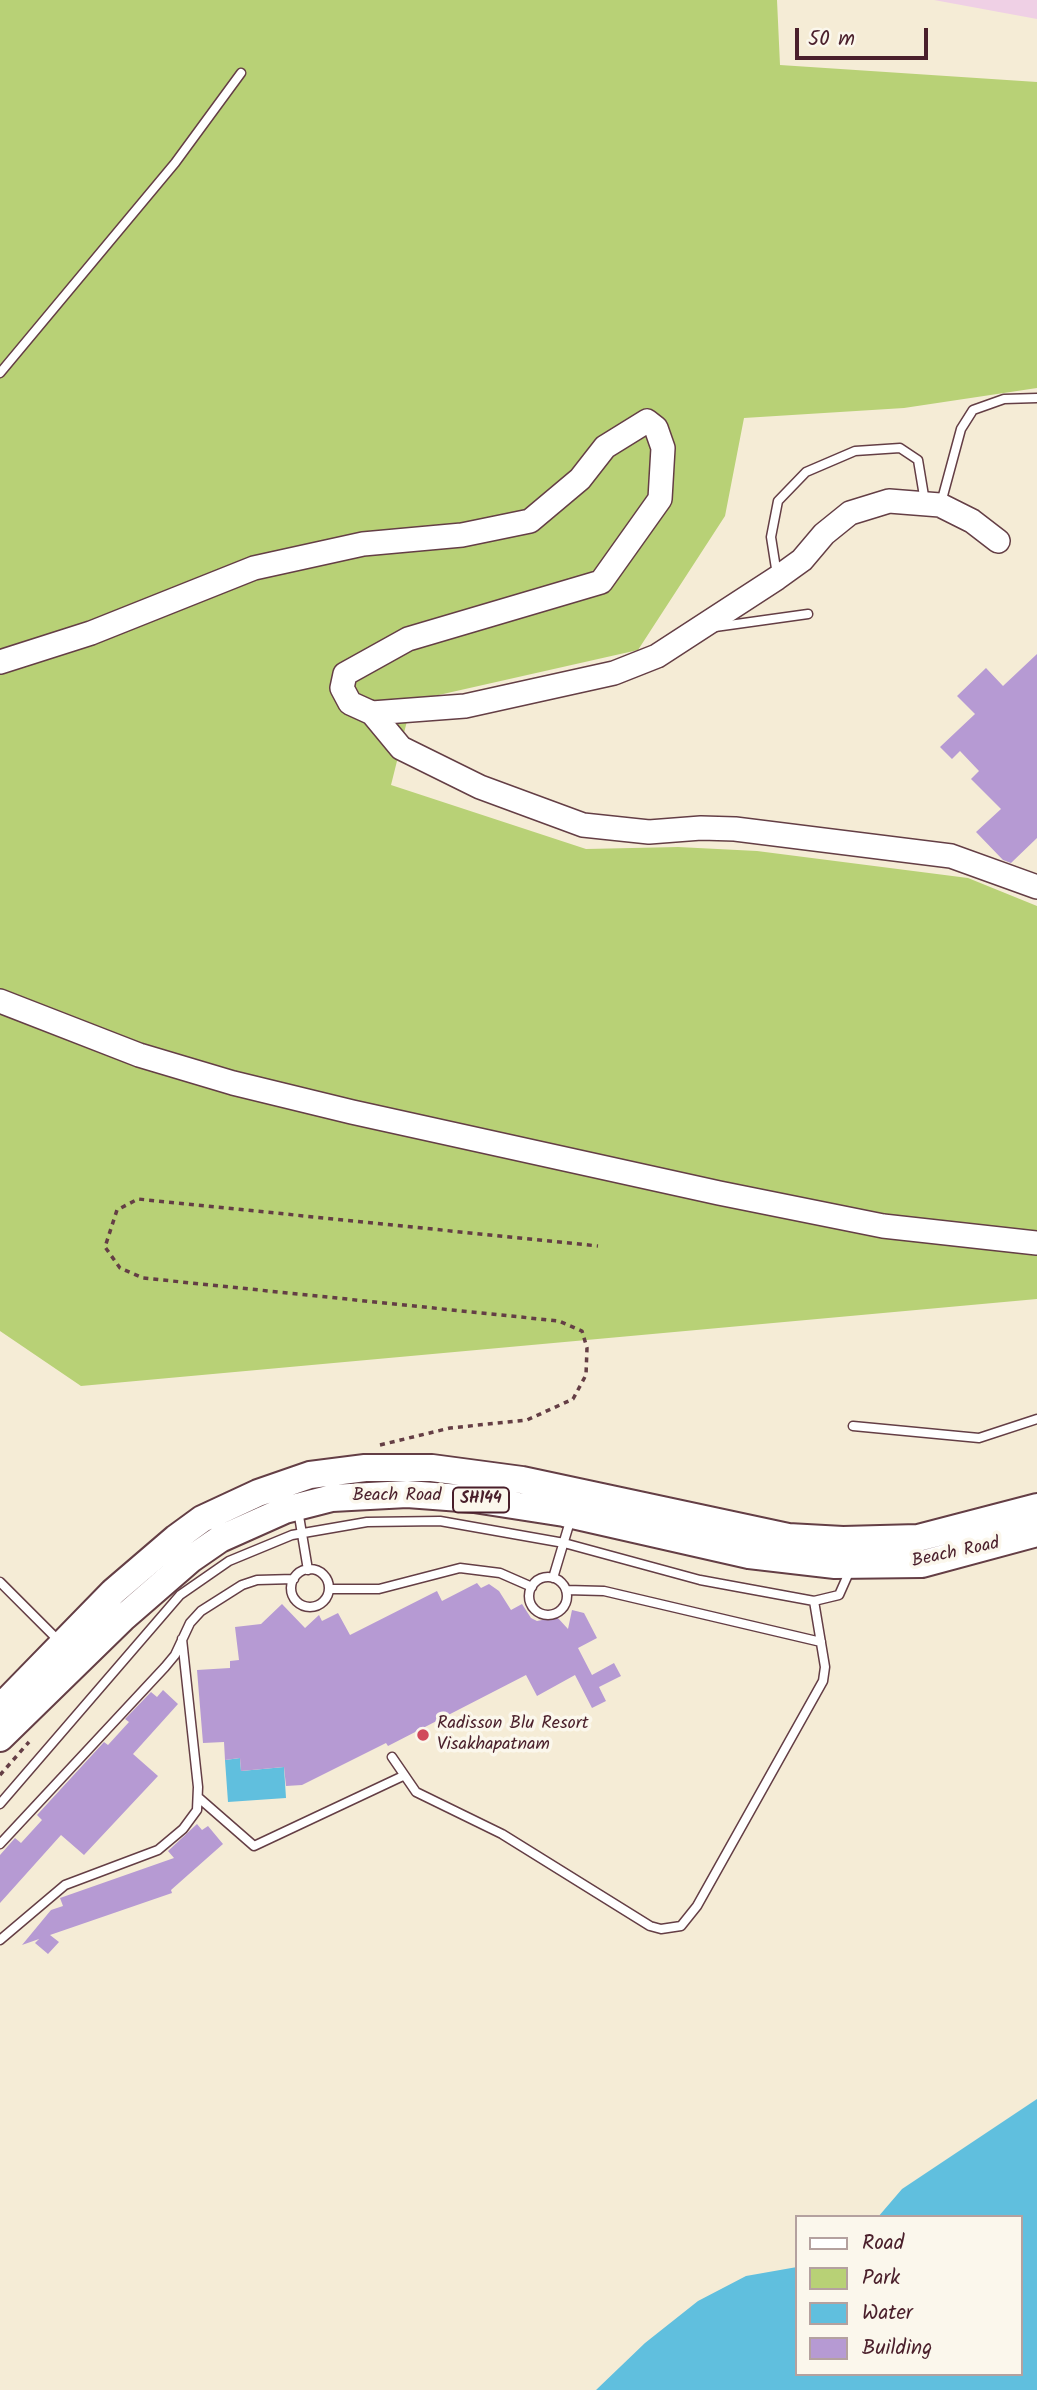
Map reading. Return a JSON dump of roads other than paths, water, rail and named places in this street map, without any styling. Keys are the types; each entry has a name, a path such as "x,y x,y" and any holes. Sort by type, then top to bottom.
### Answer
{"main road":[{"name":"SH144","path":"0,1708 113,1592 202,1519 258,1493 310,1475 365,1468 432,1468 522,1480 788,1537 843,1540 918,1538 1037,1507"},
{"name":"Beach Road","path":"0,1738 123,1618 191,1559 220,1539 297,1507 332,1498 407,1493 474,1499 572,1515 749,1555 851,1565 922,1564 1037,1533"},
{"path":"629,1529 638,1503"}],"street":[{"path":"0,662 91,633 254,568 363,544 462,535 530,521 580,479 605,447 647,421 656,428 663,448 660,499 601,582 408,639 345,674 342,688 350,703 372,713 401,748 480,787 583,825 649,832 701,828 735,829 951,856 1037,887"},
{"path":"372,713 465,706 614,673 657,656 802,560 824,534 850,513 890,501 933,504 972,521 998,541"},
{"path":"0,1001 139,1055 233,1083 352,1112 719,1193 883,1226 1037,1243"}],"lane":[{"path":"0,373 174,163 240,73"},
{"path":"933,504 961,429 973,410 1004,399 1037,398"},
{"path":"777,578 771,537 778,501 806,472 855,451 900,448 918,460 933,504"},
{"path":"701,628 808,614"},
{"path":"853,1426 979,1438 1037,1419"},
{"path":"297,1507 309,1570"},
{"path":"553,1578 572,1515"},
{"path":"0,1804 180,1595 229,1561 303,1533 367,1522 428,1521 564,1543 700,1580 814,1601 839,1595 851,1565"},
{"path":"329,1589 379,1589 460,1568 500,1573 532,1587"},
{"path":"0,1844 165,1667 190,1623 201,1611 229,1591 257,1580 293,1579 309,1570 320,1573 329,1589"},
{"path":"566,1590 563,1608 547,1615 532,1605 532,1587 541,1579 553,1578 566,1590 604,1591 821,1642"},
{"path":"293,1579 293,1597 309,1607 320,1604 329,1589"},
{"path":"0,1582 61,1643"},
{"path":"392,1757 416,1792 502,1834 636,1919 661,1929 681,1926 697,1906 817,1695 825,1667 814,1601"},
{"path":"0,1940 65,1885 139,1858 173,1838 197,1810 199,1798 182,1639"},
{"path":"199,1798 254,1846 403,1776"}],"water":[{"path":"240,1758 241,1771 284,1767 286,1798 228,1802 225,1760"},
{"path":"1037,2099 1037,2390 596,2390 645,2343 698,2301 746,2276 796,2267 796,2376 1023,2376 1023,2215 880,2215 902,2189"}],"place":[{"name":"Radisson Blu Resort Visakhapatnam","path":"423,1735"}]}
